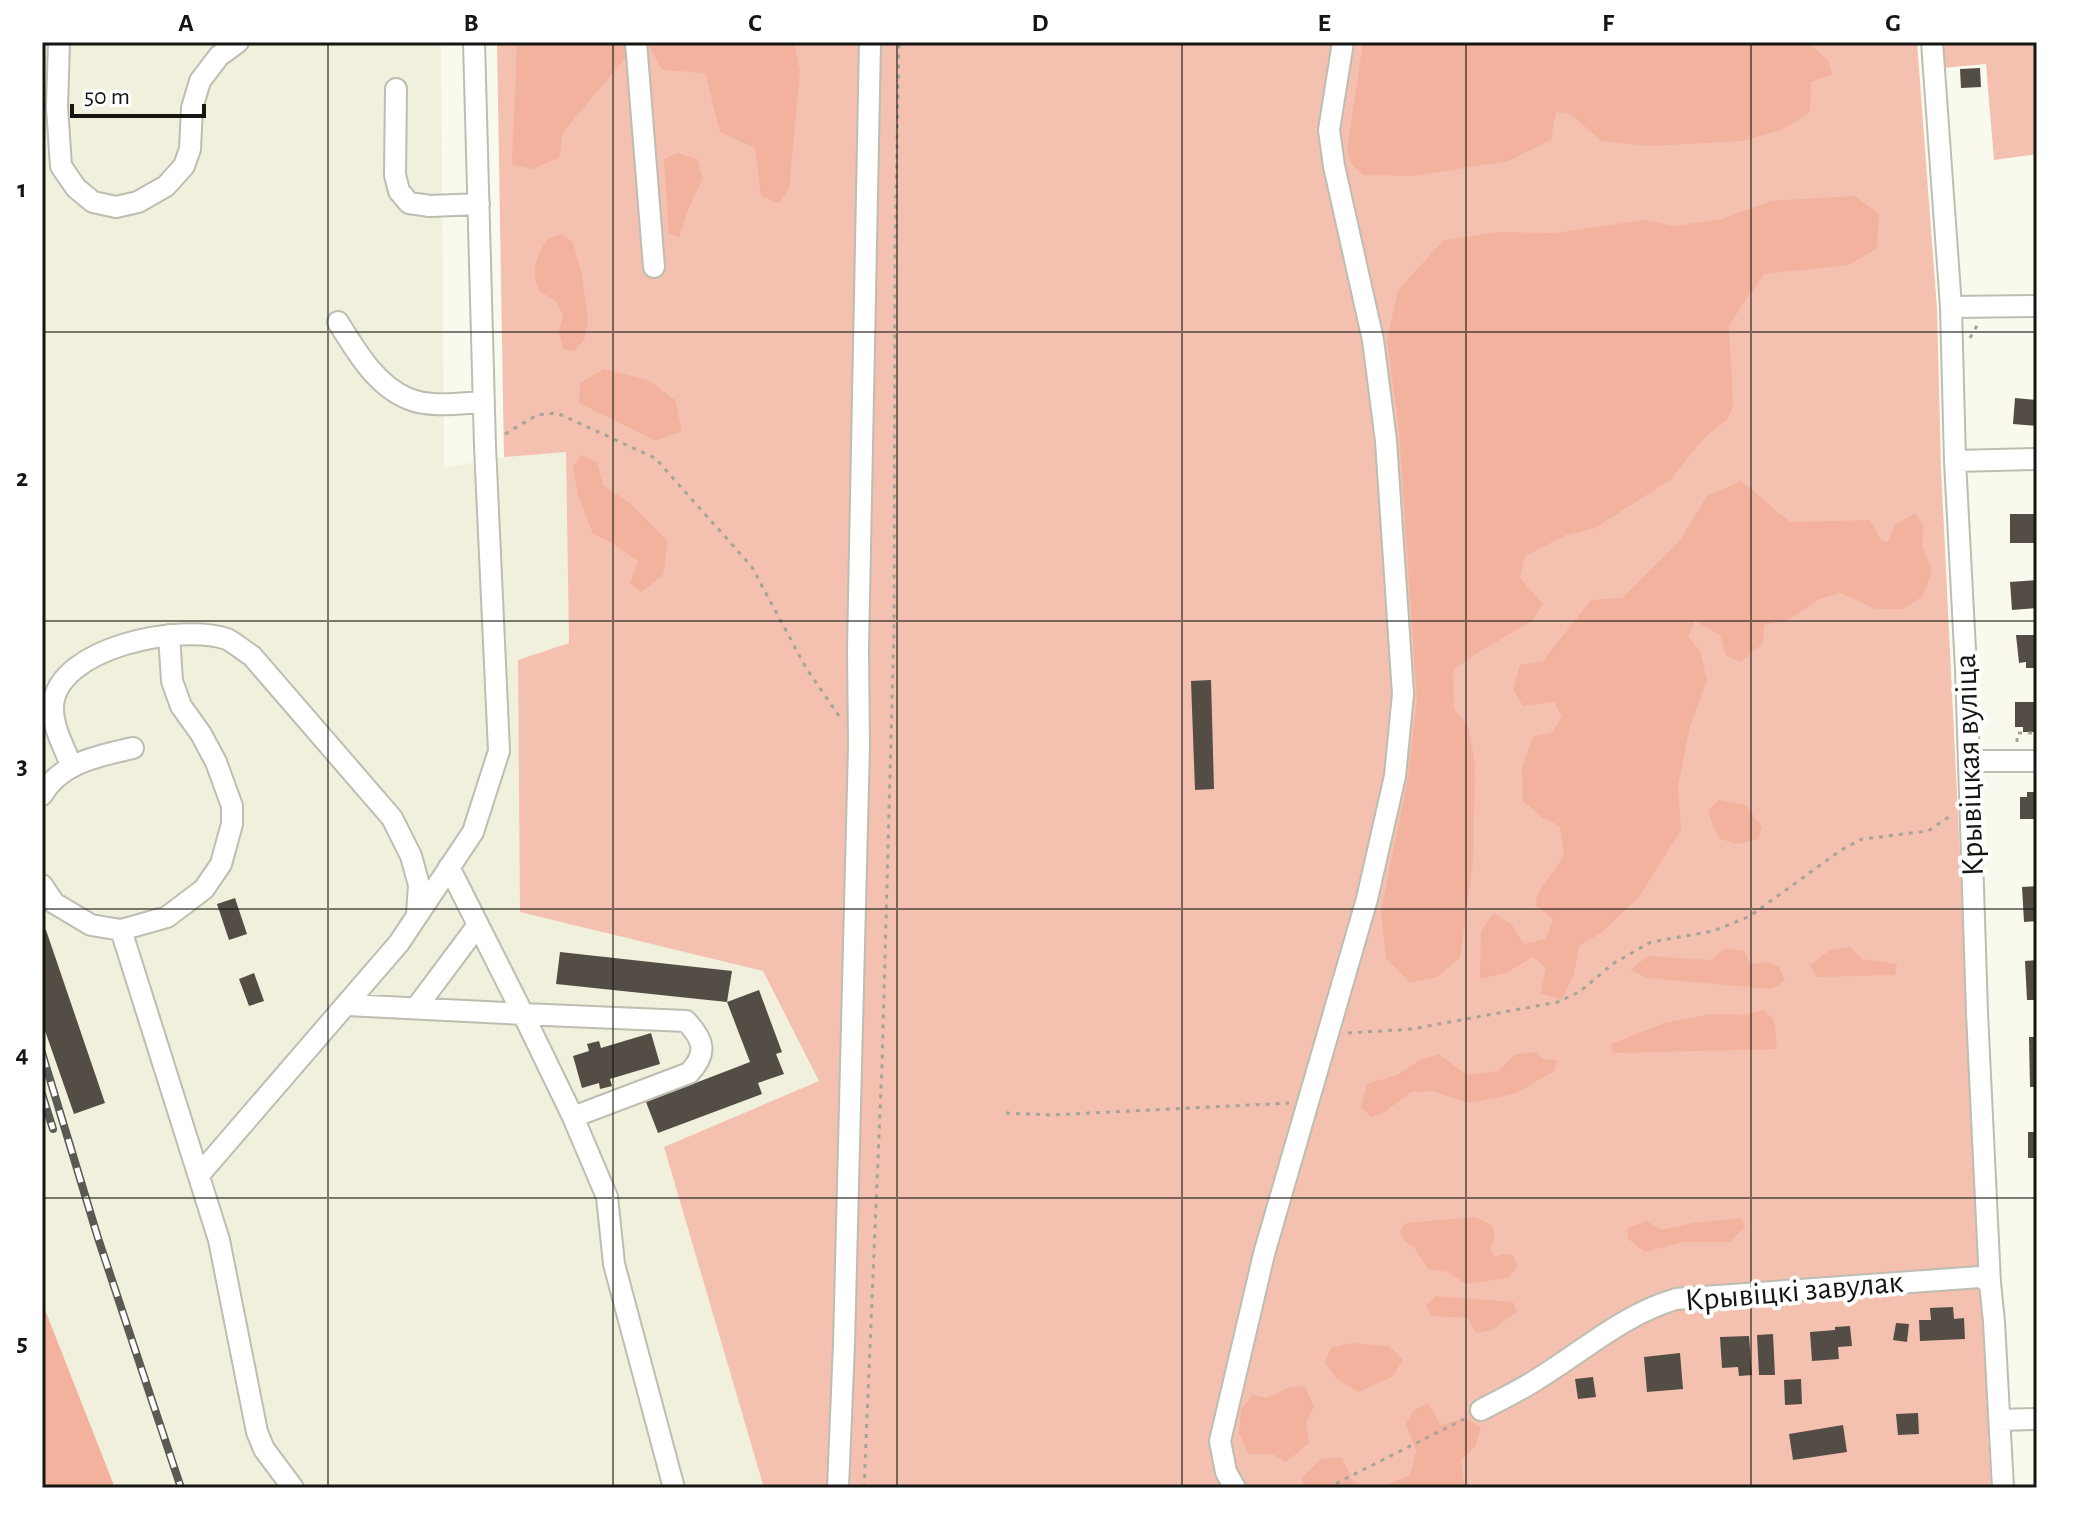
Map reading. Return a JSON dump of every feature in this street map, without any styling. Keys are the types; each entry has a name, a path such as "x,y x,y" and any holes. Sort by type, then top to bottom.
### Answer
{"street":[{"path":"59,42 57,107 61,166 76,188 93,202 116,207 138,202 166,186 184,166 190,149 192,108 200,81 219,56 238,42"},
{"path":"199,1175 399,943 473,832 499,751 485,446 474,42"},
{"path":"636,42 654,267"},
{"path":"838,1488 859,746 858,649 870,42"},
{"path":"1235,1488 1226,1472 1220,1441 1264,1254 1367,899 1395,776 1403,694 1386,441 1373,340 1334,166 1329,130 1343,42"},
{"name":"Крывіцкая вуліца","path":"1932,42 1951,307 1977,1013 2003,1488"},
{"path":"396,89 395,175 399,191 409,203 430,206 479,204"},
{"path":"1951,307 2037,306"},
{"path":"338,322 371,371 410,400 436,404 484,402"},
{"path":"1955,461 2037,459"},
{"path":"71,765 58,732 53,707 58,690 74,668 97,655 153,637 201,634 228,640 252,656 392,818 411,856 419,885 417,917"},
{"path":"42,885 54,903 91,925 121,930 167,917 204,889 221,864 232,824 232,806 216,762 181,706 172,681 169,635"},
{"path":"42,795 46,787 71,765 133,748"},
{"path":"1970,761 2037,761"},
{"path":"449,867 573,1117 607,1197 614,1264 674,1488"},
{"path":"416,1008 478,925"},
{"path":"121,930 219,1240 257,1432 264,1449 293,1488"},
{"path":"347,1005 686,1021 696,1031 702,1047 700,1061 689,1073 573,1117"},
{"name":"Крывіцкі завулак","path":"1481,1410 1535,1381 1635,1315 1676,1299 1980,1277 1990,1283"},
{"path":"1999,1420 2037,1419"}],"path":[{"path":"864,1488 882,1065 894,631 899,42"},
{"path":"1968,344 1978,323"},
{"path":"485,446 537,415 557,413 655,458 752,567 806,668 841,720"},
{"path":"2017,743 2017,733 2037,733"},
{"path":"1328,1034 1412,1029 1558,1002 1579,992 1614,963 1651,942 1713,931 1750,916 1841,850 1862,839 1928,831 1950,816"},
{"path":"1006,1113 1050,1115 1301,1102"},
{"path":"1327,1488 1481,1410"}],"shaded area":[{"path":"42,42 441,42 444,468 504,457 566,451 569,643 520,911 763,971 820,1082 664,1147 764,1488 115,1488 42,1302"},
{"path":"497,42 1917,42 1937,309 1941,468 1991,1488 764,1488 664,1147 819,1081 763,971 520,912 518,660 569,643 566,452 504,457"},
{"path":"517,42 625,42 628,55 563,132 559,158 532,169 512,165"},
{"path":"649,42 794,42 800,71 789,189 779,203 761,196 755,148 720,132 705,73 662,70"},
{"path":"1363,42 1807,42 1828,60 1832,74 1811,82 1810,112 1784,129 1742,141 1651,146 1601,141 1571,114 1556,112 1551,140 1508,161 1414,176 1363,175 1351,164 1347,150"},
{"path":"1942,42 2037,42 2037,154 1994,160 1986,64 1943,68"},
{"path":"678,153 697,159 703,179 679,237 669,233 664,159"},
{"path":"1855,196 1879,214 1877,248 1849,265 1764,274 1729,325 1733,406 1727,420 1705,437 1670,480 1595,528 1566,535 1525,556 1520,578 1543,604 1532,621 1453,670 1454,709 1468,726 1475,762 1473,863 1460,958 1437,977 1410,983 1386,958 1381,910 1407,784 1417,701 1399,429 1387,340 1398,290 1443,241 1495,232 1555,233 1645,220 1674,226 1722,219 1771,201"},
{"path":"562,234 573,242 582,275 588,321 584,341 574,351 564,350 559,332 563,315 556,301 539,291 535,276 538,258 547,239"},
{"path":"604,369 648,380 675,400 682,431 656,441 579,403 580,383"},
{"path":"581,455 597,462 603,485 631,504 668,542 663,575 641,592 630,584 638,561 593,534 578,495 573,467"},
{"path":"1741,481 1790,522 1870,520 1881,540 1887,542 1896,524 1915,513 1923,525 1922,547 1932,570 1923,596 1904,609 1876,609 1840,593 1820,599 1788,620 1764,625 1763,643 1741,662 1726,656 1720,635 1695,621 1688,636 1700,651 1707,680 1690,726 1678,786 1681,830 1639,897 1602,932 1579,946 1574,974 1562,1000 1541,993 1546,968 1533,957 1506,973 1480,979 1481,931 1494,913 1512,925 1524,944 1546,939 1553,919 1535,905 1538,893 1564,856 1560,826 1543,818 1523,801 1522,767 1533,737 1551,733 1562,717 1554,702 1523,706 1513,689 1520,665 1543,661 1591,600 1622,598 1678,543 1707,496"},
{"path":"1719,800 1746,805 1762,827 1758,839 1737,844 1720,839 1708,810"},
{"path":"1850,947 1862,959 1897,964 1895,975 1817,977 1810,965 1830,950"},
{"path":"1726,948 1744,951 1750,964 1769,962 1779,967 1785,981 1772,989 1648,978 1630,970 1648,956 1711,960"},
{"path":"1764,1010 1774,1020 1777,1049 1613,1053 1611,1044 1664,1023 1711,1014 1741,1015"},
{"path":"1538,1052 1542,1059 1557,1060 1554,1071 1517,1093 1469,1103 1432,1091 1411,1092 1383,1113 1371,1117 1361,1107 1367,1084 1397,1075 1420,1060 1439,1054 1467,1075 1498,1071 1516,1054"},
{"path":"1475,1217 1492,1225 1495,1240 1489,1249 1495,1257 1514,1255 1517,1267 1508,1278 1466,1284 1447,1272 1428,1269 1400,1231 1406,1223"},
{"path":"1742,1218 1745,1227 1729,1242 1682,1242 1645,1252 1628,1239 1628,1228 1646,1221 1662,1230"},
{"path":"1436,1296 1513,1302 1517,1312 1492,1330 1476,1333 1468,1318 1431,1316 1426,1305"},
{"path":"42,1302 115,1488 42,1488"},
{"path":"1352,1343 1389,1346 1403,1360 1392,1377 1358,1392 1337,1379 1325,1363 1331,1348"},
{"path":"1305,1386 1314,1407 1306,1423 1309,1443 1286,1462 1272,1454 1249,1454 1239,1434 1241,1409 1252,1395 1267,1398 1290,1387"},
{"path":"1429,1403 1440,1425 1465,1418 1481,1427 1475,1447 1461,1460 1467,1488 1380,1488 1410,1475 1416,1451 1406,1424 1414,1410"},
{"path":"1342,1457 1352,1480 1369,1488 1301,1487 1303,1476 1321,1459"}],"building":[{"path":"1980,68 1981,87 1961,88 1960,69"},
{"path":"2015,398 2037,400 2037,426 2013,424"},
{"path":"2010,514 2037,514 2037,543 2010,543"},
{"path":"2037,580 2037,608 2012,610 2010,582"},
{"path":"2016,635 2037,635 2037,662 2034,662 2034,668 2026,668 2026,662 2019,663"},
{"path":"1211,680 1214,789 1195,790 1191,681"},
{"path":"2015,702 2037,702 2037,732 2023,732 2023,727 2015,727"},
{"path":"2027,792 2037,792 2037,819 2020,819 2020,797 2027,797"},
{"path":"2037,886 2037,921 2024,922 2022,887"},
{"path":"235,898 247,934 229,940 217,904"},
{"path":"46,930 105,1103 74,1114 42,1022 42,931"},
{"path":"560,952 732,971 727,1002 556,984"},
{"path":"2037,960 2037,1000 2027,1000 2025,961"},
{"path":"254,973 264,1001 249,1006 239,979"},
{"path":"759,990 782,1052 776,1054 784,1074 758,1083 762,1094 658,1133 646,1102 750,1062 727,1002"},
{"path":"651,1033 660,1064 610,1079 612,1086 600,1089 599,1083 582,1088 573,1056 589,1051 587,1044 599,1041 601,1048"},
{"path":"2029,1037 2037,1037 2037,1087 2030,1087"},
{"path":"2028,1132 2037,1132 2037,1158 2028,1158"},
{"path":"1953,1307 1954,1319 1964,1318 1965,1339 1920,1341 1919,1320 1931,1320 1930,1308"},
{"path":"1896,1323 1909,1324 1907,1342 1893,1340"},
{"path":"1850,1326 1852,1346 1838,1347 1839,1359 1812,1361 1810,1332"},
{"path":"1773,1334 1775,1375 1759,1375 1757,1335"},
{"path":"1749,1336 1752,1375 1739,1376 1738,1367 1722,1368 1720,1337"},
{"path":"1680,1353 1683,1389 1647,1392 1644,1357"},
{"path":"1593,1377 1596,1397 1578,1399 1575,1379"},
{"path":"1801,1379 1802,1404 1785,1405 1784,1380"},
{"path":"1918,1413 1919,1434 1898,1435 1896,1414"},
{"path":"1843,1425 1847,1452 1793,1460 1789,1434"}],"railway":[{"path":"42,1053 98,1238 181,1488"},
{"path":"42,1094 53,1129"}]}
